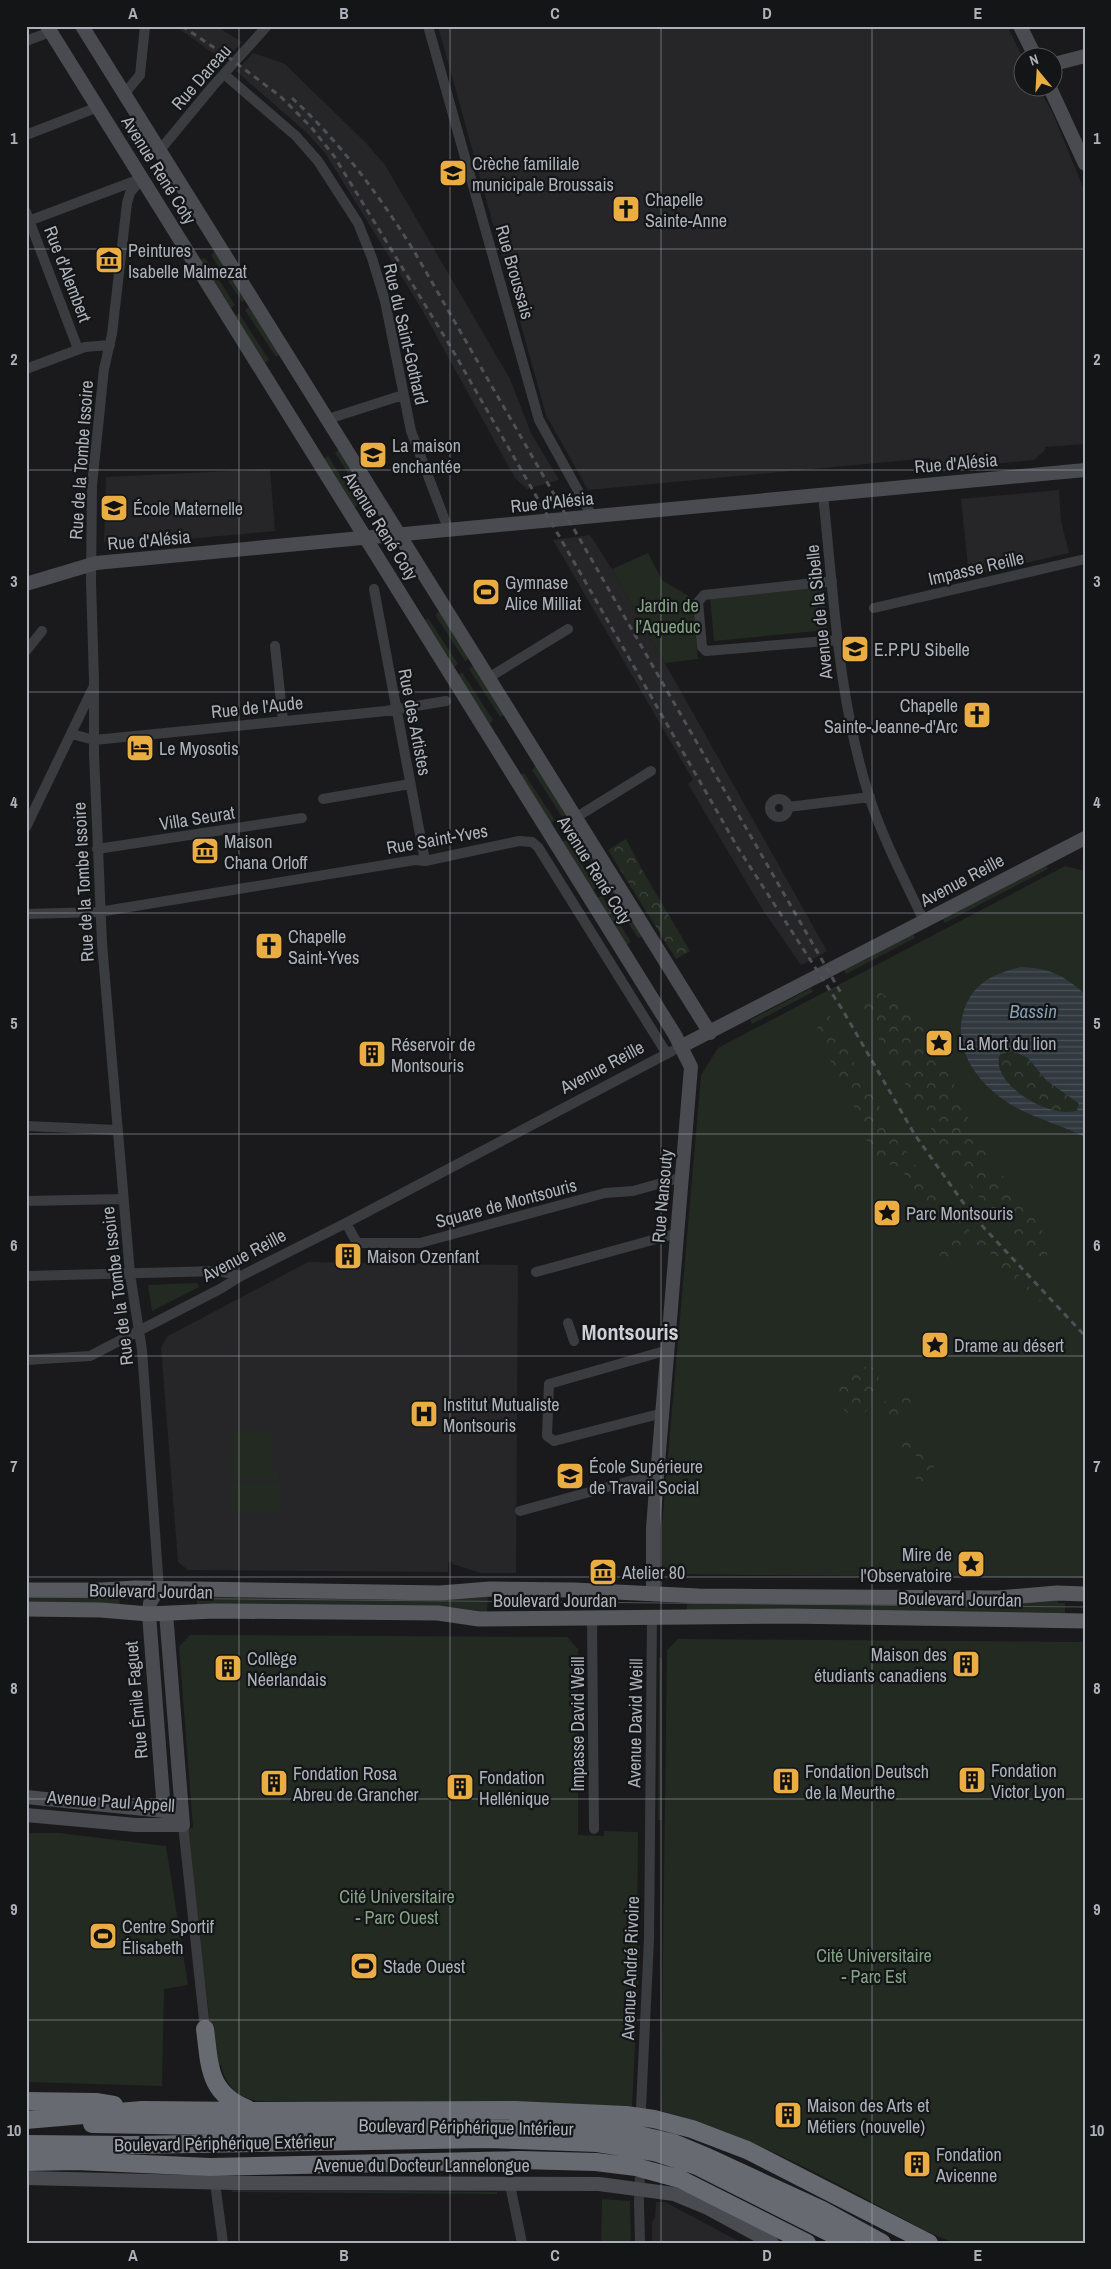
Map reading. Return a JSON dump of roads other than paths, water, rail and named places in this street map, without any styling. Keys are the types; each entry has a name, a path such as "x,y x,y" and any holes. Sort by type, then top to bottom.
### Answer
{"highway":[{"path":"206,2029 210,2065 219,2090 237,2105 253,2111"},
{"path":"26,2101 96,2102 142,2110"},
{"path":"26,2121 142,2110 524,2110 626,2115 654,2119 692,2129 747,2150 929,2243"},
{"name":"Boulevard Périphérique Intérieur","path":"26,2121 270,2128 485,2124 626,2132 674,2143 705,2156 822,2210 882,2243"},
{"name":"Boulevard Périphérique Extérieur","path":"26,2144 131,2145 486,2139 597,2143 654,2152 697,2166 850,2243"},
{"path":"131,2145 189,2154 384,2164"},
{"path":"26,2162 76,2161 210,2167 569,2160 636,2167 680,2179 807,2243"}],"main road":[{"name":"Boulevard Jourdan","path":"26,1590 159,1588 440,1593 490,1589 698,1596 998,1598 1056,1593 1085,1594"},
{"name":"Boulevard Jourdan","path":"26,1609 101,1610 149,1614 214,1611 438,1613 479,1619 861,1617 1085,1621"}],"street":[{"name":"Avenue René Coty","path":"82,26 710,1032"},
{"path":"125,93 140,75 145,26"},
{"name":"Rue Dareau","path":"160,150 267,26"},
{"name":"Rue Broussais","path":"428,26 540,420 592,516"},
{"path":"1020,26 1031,48"},
{"name":"Avenue René Coty","path":"49,29 682,1046"},
{"path":"26,41 49,29"},
{"path":"1064,61 1085,56"},
{"name":"Rue du Saint-Gothard","path":"224,74 296,136 318,161 358,223 386,301 403,395 412,431 449,531"},
{"path":"1056,98 1080,142 1085,164"},
{"path":"26,135 98,107"},
{"path":"27,218 142,178"},
{"name":"Rue de la Tombe Issoire","path":"142,178 130,193 127,203 110,345 104,369 92,485 91,565 99,912 130,1274 139,1330 147,1406 159,1588"},
{"name":"Rue d'Alembert","path":"27,218 78,349"},
{"path":"26,368 78,349 89,346 110,345"},
{"path":"328,419 403,395"},
{"name":"Rue d'Alésia","path":"26,584 91,565 1085,470"},
{"name":"Avenue de la Sibelle","path":"823,495 845,698 870,797 900,871 924,920"},
{"name":"Impasse Reille","path":"874,608 1085,559"},
{"path":"832,581 704,595 698,602 700,636 704,650 838,640"},
{"name":"Rue des Artistes","path":"374,589 395,709 426,861"},
{"path":"488,678 568,629"},
{"path":"26,651 42,631"},
{"path":"275,646 283,721"},
{"path":"26,827 94,685"},
{"name":"Rue de l'Aude","path":"72,734 94,740 395,709 446,701"},
{"path":"575,818 651,771"},
{"path":"323,799 410,784"},
{"path":"788,807 870,797"},
{"name":"Villa Seurat","path":"97,849 302,818"},
{"name":"Avenue Reille","path":"26,1360 86,1358 924,920 1085,838"},
{"name":"Rue Saint-Yves","path":"26,914 99,912 405,862 426,861 519,841 530,841 535,844 667,1054"},
{"name":"Rue Nansouty","path":"652,1593 653,1528 691,1067 682,1046"},
{"path":"26,1126 118,1130"},
{"name":"Square de Montsouris","path":"346,1223 357,1243 420,1243 605,1193 634,1191 683,1177"},
{"path":"26,1201 123,1199"},
{"path":"536,1272 678,1233"},
{"path":"26,1276 219,1271 241,1276"},
{"path":"568,1323 574,1340"},
{"path":"663,1413 554,1441 547,1436 549,1384 668,1350"},
{"path":"520,1511 648,1476 657,1476"},
{"name":"Rue Émile Faguet","path":"159,1588 150,1603 149,1614 164,1811"},
{"name":"Rue Émile Faguet","path":"166,1613 183,1825"},
{"name":"Avenue David Weill","path":"650,1829 652,1617"},
{"name":"Impasse David Weill","path":"592,1619 594,1828"},
{"name":"Avenue Paul Appell","path":"26,1797 164,1811 183,1825"},
{"name":"Avenue Paul Appell","path":"26,1815 136,1825 183,1825"},
{"path":"183,1825 206,2029"},
{"name":"Avenue André Rivoire","path":"642,2108 649,1939 650,1829"},
{"name":"Avenue du Docteur Lannelongue","path":"26,2178 215,2182 599,2184 674,2194 708,2208 772,2243"},
{"path":"215,2182 223,2243"},
{"path":"510,2185 522,2243"},
{"path":"639,2202 640,2243"}],"water":[{"name":"Bassin","path":"1021,967 1040,969 1056,974 1063,977 1085,994 1085,1137 1032,1115 998,1096 976,1073 968,1060 961,1030 963,1014 971,995 992,977","holes":["1013,1051 1028,1058 1047,1081 1079,1104 1078,1110 1067,1112 1039,1105 1013,1088 1004,1077 999,1065 1000,1054"]}],"tunnel":[{"path":"639,2202 641,2145"}],"tram line":[{"path":"26,1597 1085,1607"}],"railway":[{"path":"182,26 228,57 280,96 311,127 334,156 449,344 738,848 842,1009 915,1135 972,1215 1085,1336"},
{"path":"292,98 310,115 358,170 414,251 841,993"}],"place":[{"name":"Crèche familiale municipale Broussais","path":"453,173"},
{"name":"Chapelle Sainte-Anne","path":"626,209"},
{"name":"Peintures Isabelle Malmezat","path":"109,260"},
{"name":"La maison enchantée","path":"373,455"},
{"name":"École Maternelle","path":"114,508"},
{"name":"Gymnase Alice Milliat","path":"486,592"},
{"name":"E.P.PU Sibelle","path":"855,649"},
{"name":"Chapelle Sainte-Jeanne-d'Arc","path":"977,715"},
{"name":"Le Myosotis","path":"140,748"},
{"name":"Maison Chana Orloff","path":"205,851"},
{"name":"Chapelle Saint-Yves","path":"269,946"},
{"name":"La Mort du lion","path":"939,1043"},
{"name":"Réservoir de Montsouris","path":"372,1054"},
{"name":"Parc Montsouris","path":"887,1213"},
{"name":"Maison Ozenfant","path":"348,1256"},
{"name":"Drame au désert","path":"935,1345"},
{"name":"Institut Mutualiste Montsouris","path":"424,1414"},
{"name":"École Supérieure de Travail Social","path":"570,1476"},
{"name":"Mire de l'Observatoire","path":"971,1564"},
{"name":"Atelier 80","path":"603,1572"},
{"name":"Maison des étudiants canadiens","path":"966,1664"},
{"name":"Collège Néerlandais","path":"228,1668"},
{"name":"Fondation Victor Lyon","path":"972,1780"},
{"name":"Fondation Deutsch de la Meurthe","path":"786,1781"},
{"name":"Fondation Rosa Abreu de Grancher","path":"274,1783"},
{"name":"Fondation Hellénique","path":"460,1787"},
{"name":"Centre Sportif Élisabeth","path":"103,1936"},
{"name":"Stade Ouest","path":"364,1966"},
{"name":"Maison des Arts et Métiers (nouvelle)","path":"788,2115"},
{"name":"Fondation Avicenne","path":"917,2164"}],"district":[{"name":"Montsouris","path":"630,1332"}],"park label":[{"name":"Jardin de l’Aqueduc","path":"668,615"},
{"name":"Cité Universitaire - Parc Ouest","path":"397,1906"},
{"name":"Cité Universitaire - Parc Est","path":"874,1965"}]}
